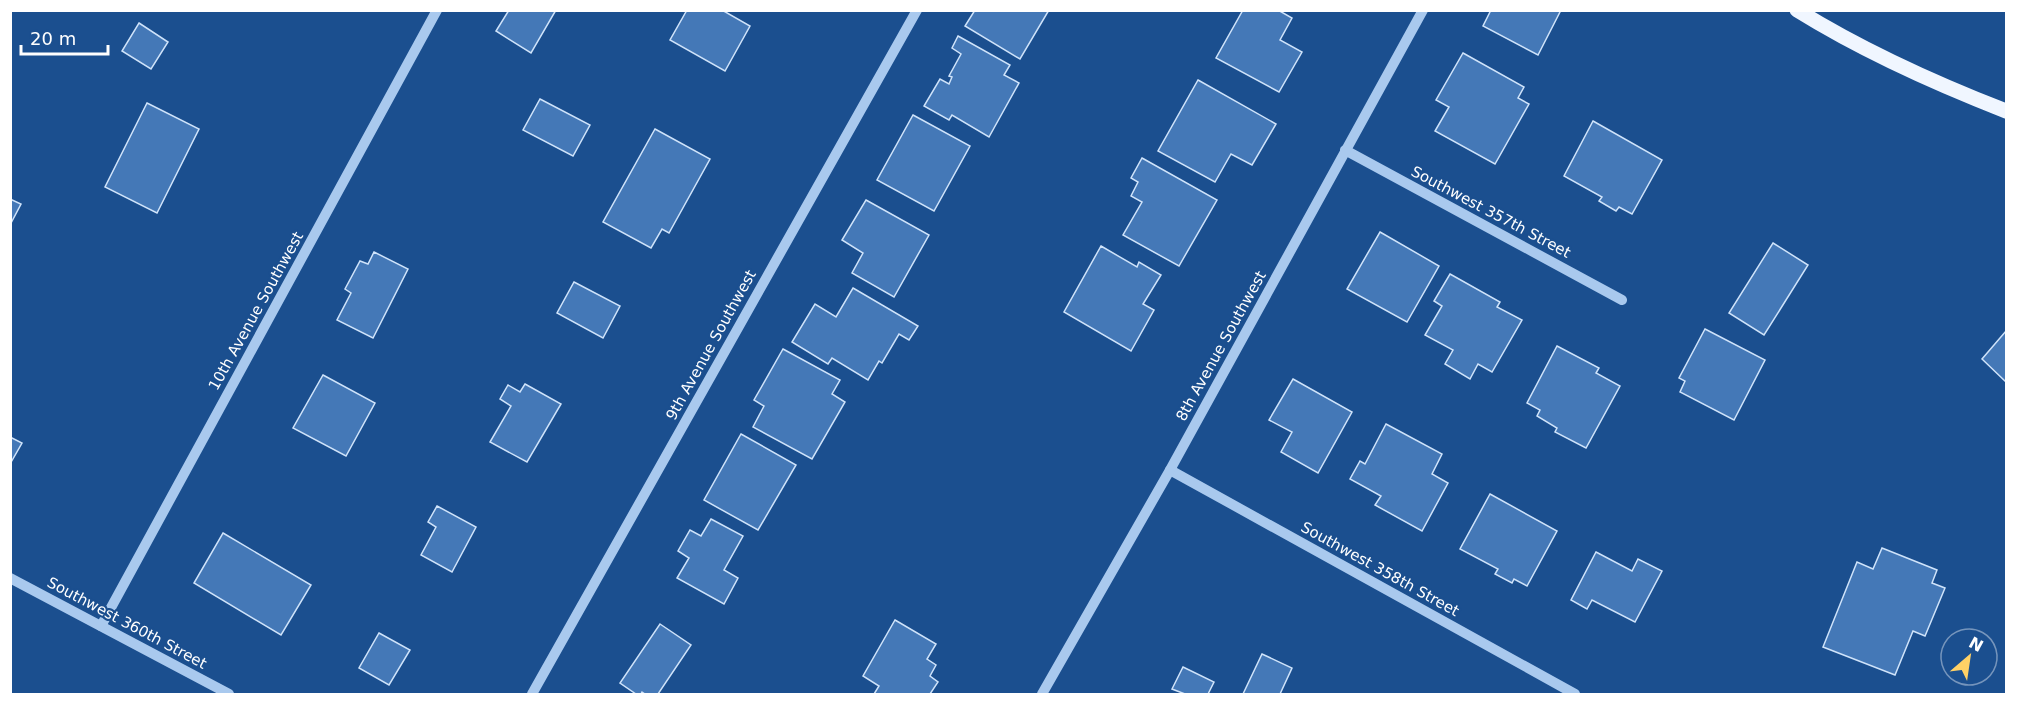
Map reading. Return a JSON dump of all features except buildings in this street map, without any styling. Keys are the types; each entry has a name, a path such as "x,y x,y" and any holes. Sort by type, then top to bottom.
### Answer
{"main road":[{"path":"1797,10 1822,26 1941,86 2007,111"}],"street":[{"name":"10th Avenue Southwest","path":"101,626 437,10"},
{"name":"9th Avenue Southwest","path":"532,694 916,10"},
{"name":"8th Avenue Southwest","path":"1042,694 1170,470 1423,10"},
{"name":"Southwest 357th Street","path":"1345,150 1622,300"},
{"name":"Southwest 358th Street","path":"1170,470 1575,694"},
{"name":"Southwest 360th Street","path":"10,578 229,694"}]}
